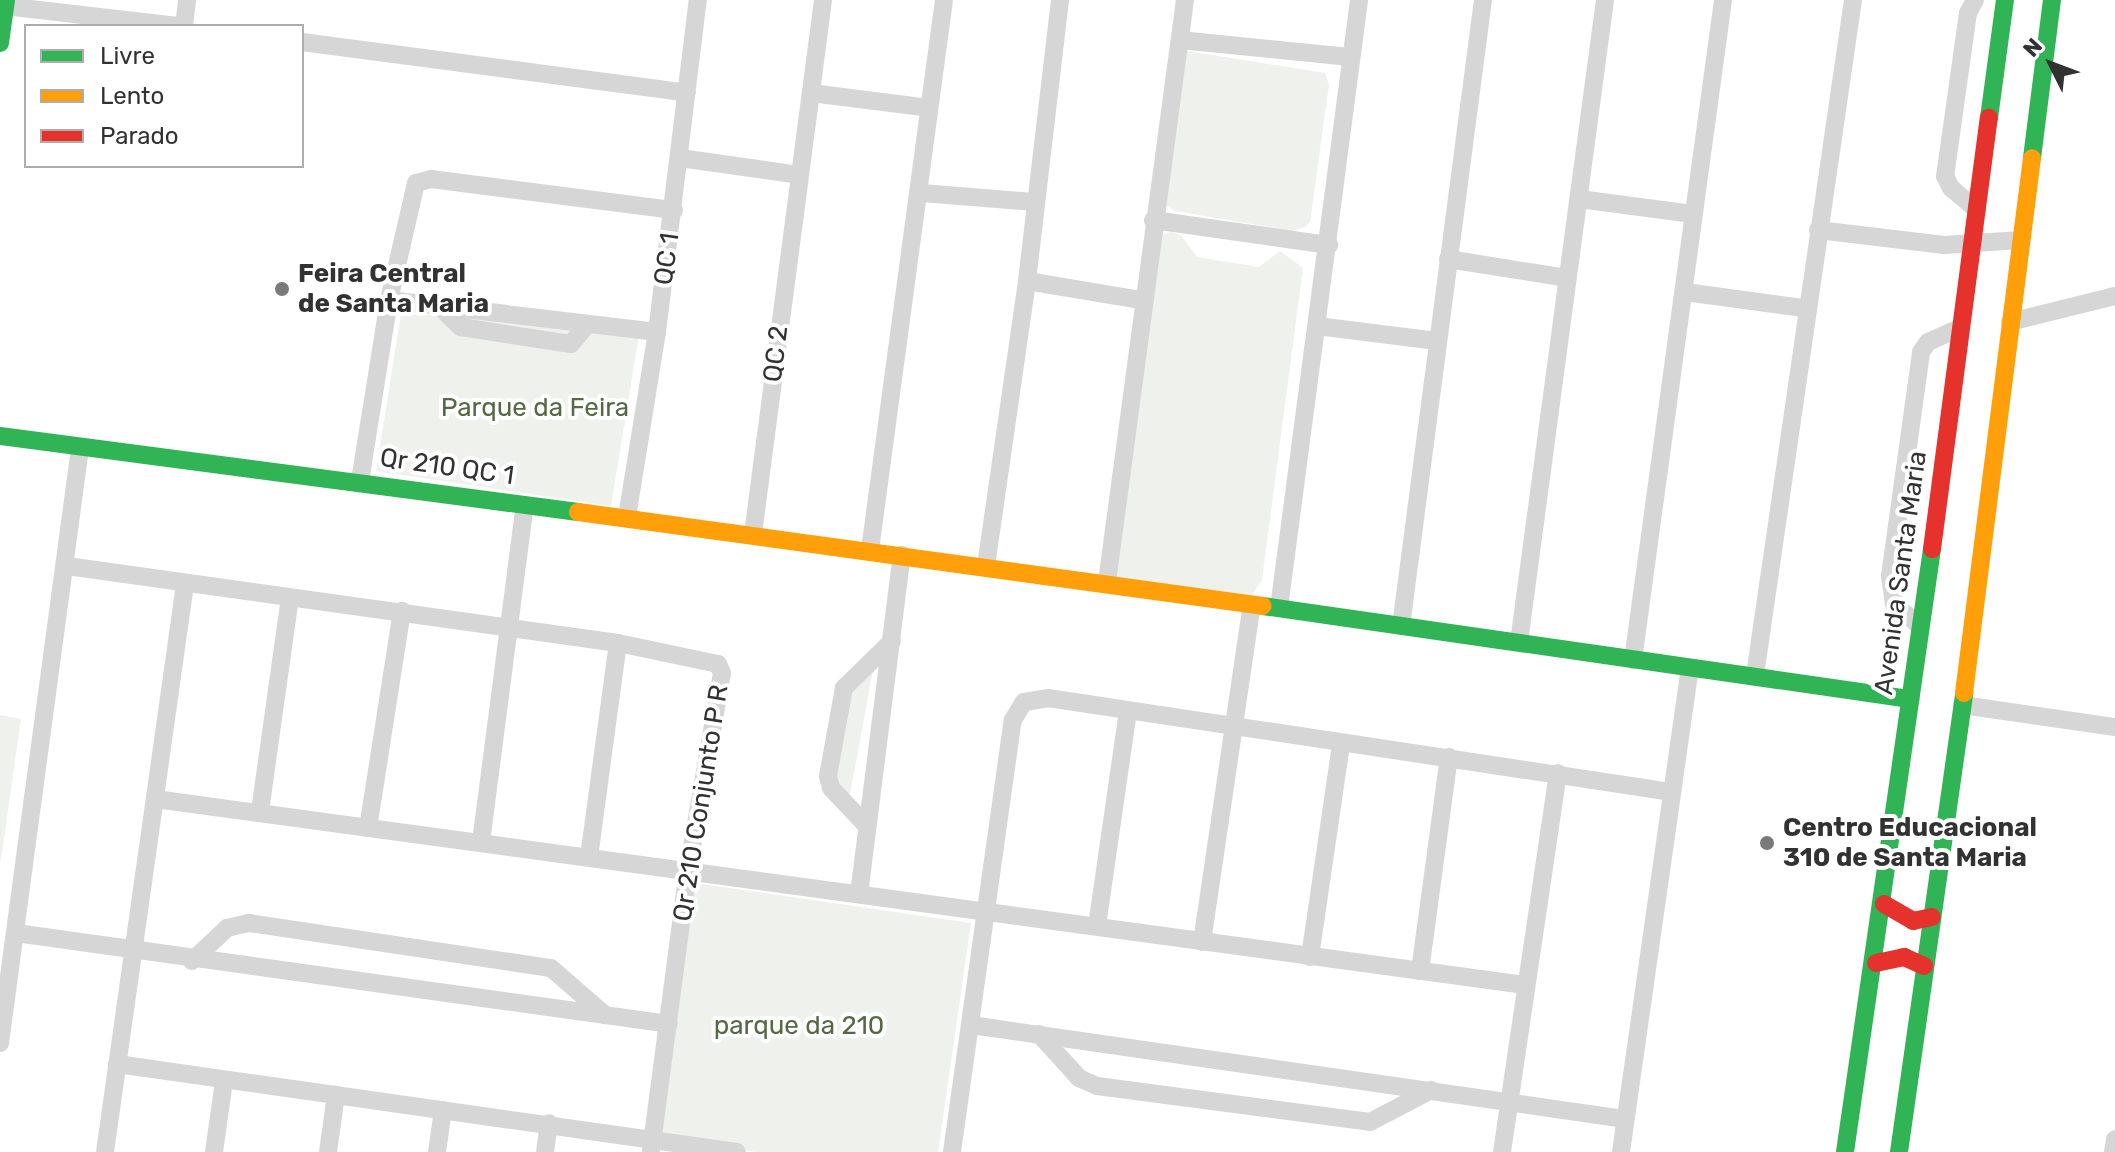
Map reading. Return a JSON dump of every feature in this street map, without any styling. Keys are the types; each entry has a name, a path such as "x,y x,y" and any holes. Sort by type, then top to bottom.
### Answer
{"main road":[{"name":"Avenida Santa Maria","path":"1845,1152 1876,963 2005,0"},
{"path":"1899,1152 1962,705 2052,0"},
{"path":"0,43 6,3"},
{"name":"Qr 210 QC 1","path":"0,436 360,481 1107,582 1910,699"},
{"path":"1884,904 1913,921 1932,917"},
{"path":"1876,963 1904,957 1924,966"}],"street":[{"path":"181,24 187,0"},
{"name":"QC 1","path":"627,517 674,210 698,0"},
{"name":"QC 2","path":"753,534 823,0"},
{"path":"870,550 922,193 929,108 944,0"},
{"path":"986,566 1027,281 1060,0"},
{"path":"1107,582 1141,300 1185,0"},
{"path":"1279,608 1359,0"},
{"path":"1401,626 1483,0"},
{"path":"1519,642 1605,0"},
{"path":"1633,660 1723,0"},
{"path":"1755,675 1804,308 1853,0"},
{"path":"1975,0 1968,13 1945,176 1951,188 1977,210"},
{"path":"6,3 166,24"},
{"path":"1180,40 1350,57"},
{"path":"304,42 687,93"},
{"path":"811,93 929,108"},
{"path":"680,158 799,175"},
{"path":"360,481 389,300 414,187 421,180 674,210"},
{"path":"922,193 1035,202"},
{"path":"1579,199 1693,214"},
{"path":"1153,220 1329,245"},
{"path":"1818,230 1944,245 1973,240 2021,240"},
{"path":"1448,259 1566,278"},
{"path":"1027,281 1141,300"},
{"path":"1685,292 1804,308"},
{"path":"2010,322 2115,296"},
{"path":"389,300 441,308 461,327 571,344 588,324 657,332"},
{"path":"1317,326 1437,341"},
{"path":"1920,626 1899,610 1890,595 1898,516 1921,352 1928,342 1961,327"},
{"path":"0,1043 67,566 80,448"},
{"path":"481,842 525,505"},
{"path":"859,894 902,555"},
{"name":"Qr 210 Conjunto P R","path":"67,566 618,643 712,661 722,670 688,870 652,1146"},
{"path":"105,1152 185,584"},
{"path":"260,811 290,598"},
{"path":"1202,942 1252,605"},
{"path":"368,828 402,611"},
{"path":"867,826 831,788 828,776 844,688 892,641"},
{"path":"589,857 618,643"},
{"path":"1621,1152 1690,668"},
{"path":"952,1152 1013,720 1018,707 1033,699 1449,757 1672,792"},
{"path":"1962,705 2115,727"},
{"path":"1097,926 1128,712"},
{"path":"1310,957 1341,744"},
{"path":"1420,971 1449,757"},
{"path":"1502,1152 1558,773"},
{"path":"155,799 1525,985"},
{"path":"192,961 227,928 249,923 551,968 605,1015"},
{"path":"16,933 192,961 669,1024"},
{"path":"971,1025 1625,1119"},
{"path":"1039,1034 1079,1078 1097,1086 1370,1122 1431,1090"},
{"path":"117,1064 549,1123 652,1146 737,1152"},
{"path":"214,1152 224,1081"},
{"path":"328,1152 336,1095"},
{"path":"437,1152 443,1110"},
{"path":"545,1152 549,1123"},
{"path":"2113,1152 2115,1139"}],"green space":[{"path":"1187,51 1325,73 1329,85 1310,222 1305,227 1292,231 1175,211 1166,205"},
{"path":"1171,232 1182,236 1197,257 1259,267 1280,251 1303,268 1262,580 1252,595 1119,579 1111,563 1160,236"},
{"name":"Parque da Feira","path":"401,314 506,317 639,335 611,506 376,471"},
{"path":"874,664 848,802 830,781 844,693"},
{"path":"0,715 21,719 1,860 0,860"},
{"name":"parque da 210","path":"688,882 971,923 938,1152 756,1152 654,1138"}],"traffic: fast":[{"path":"0,43 6,0"},
{"path":"1989,118 2005,0"},
{"path":"2032,158 2052,0"},
{"path":"0,436 578,512"},
{"path":"1845,1152 1932,549"},
{"path":"1263,606 1910,699"},
{"path":"1899,1152 1964,693"}],"traffic: slow":[{"path":"1964,693 2032,158"},
{"path":"578,512 1263,606"}],"traffic: jam":[{"path":"1932,549 1989,118"},
{"path":"1884,904 1913,921 1932,917"},
{"path":"1876,963 1904,957 1924,966"}],"place":[{"name":"Feira Central de Santa Maria","path":"282,289"},
{"name":"Centro Educacional 310 de Santa Maria","path":"1767,843"}]}
